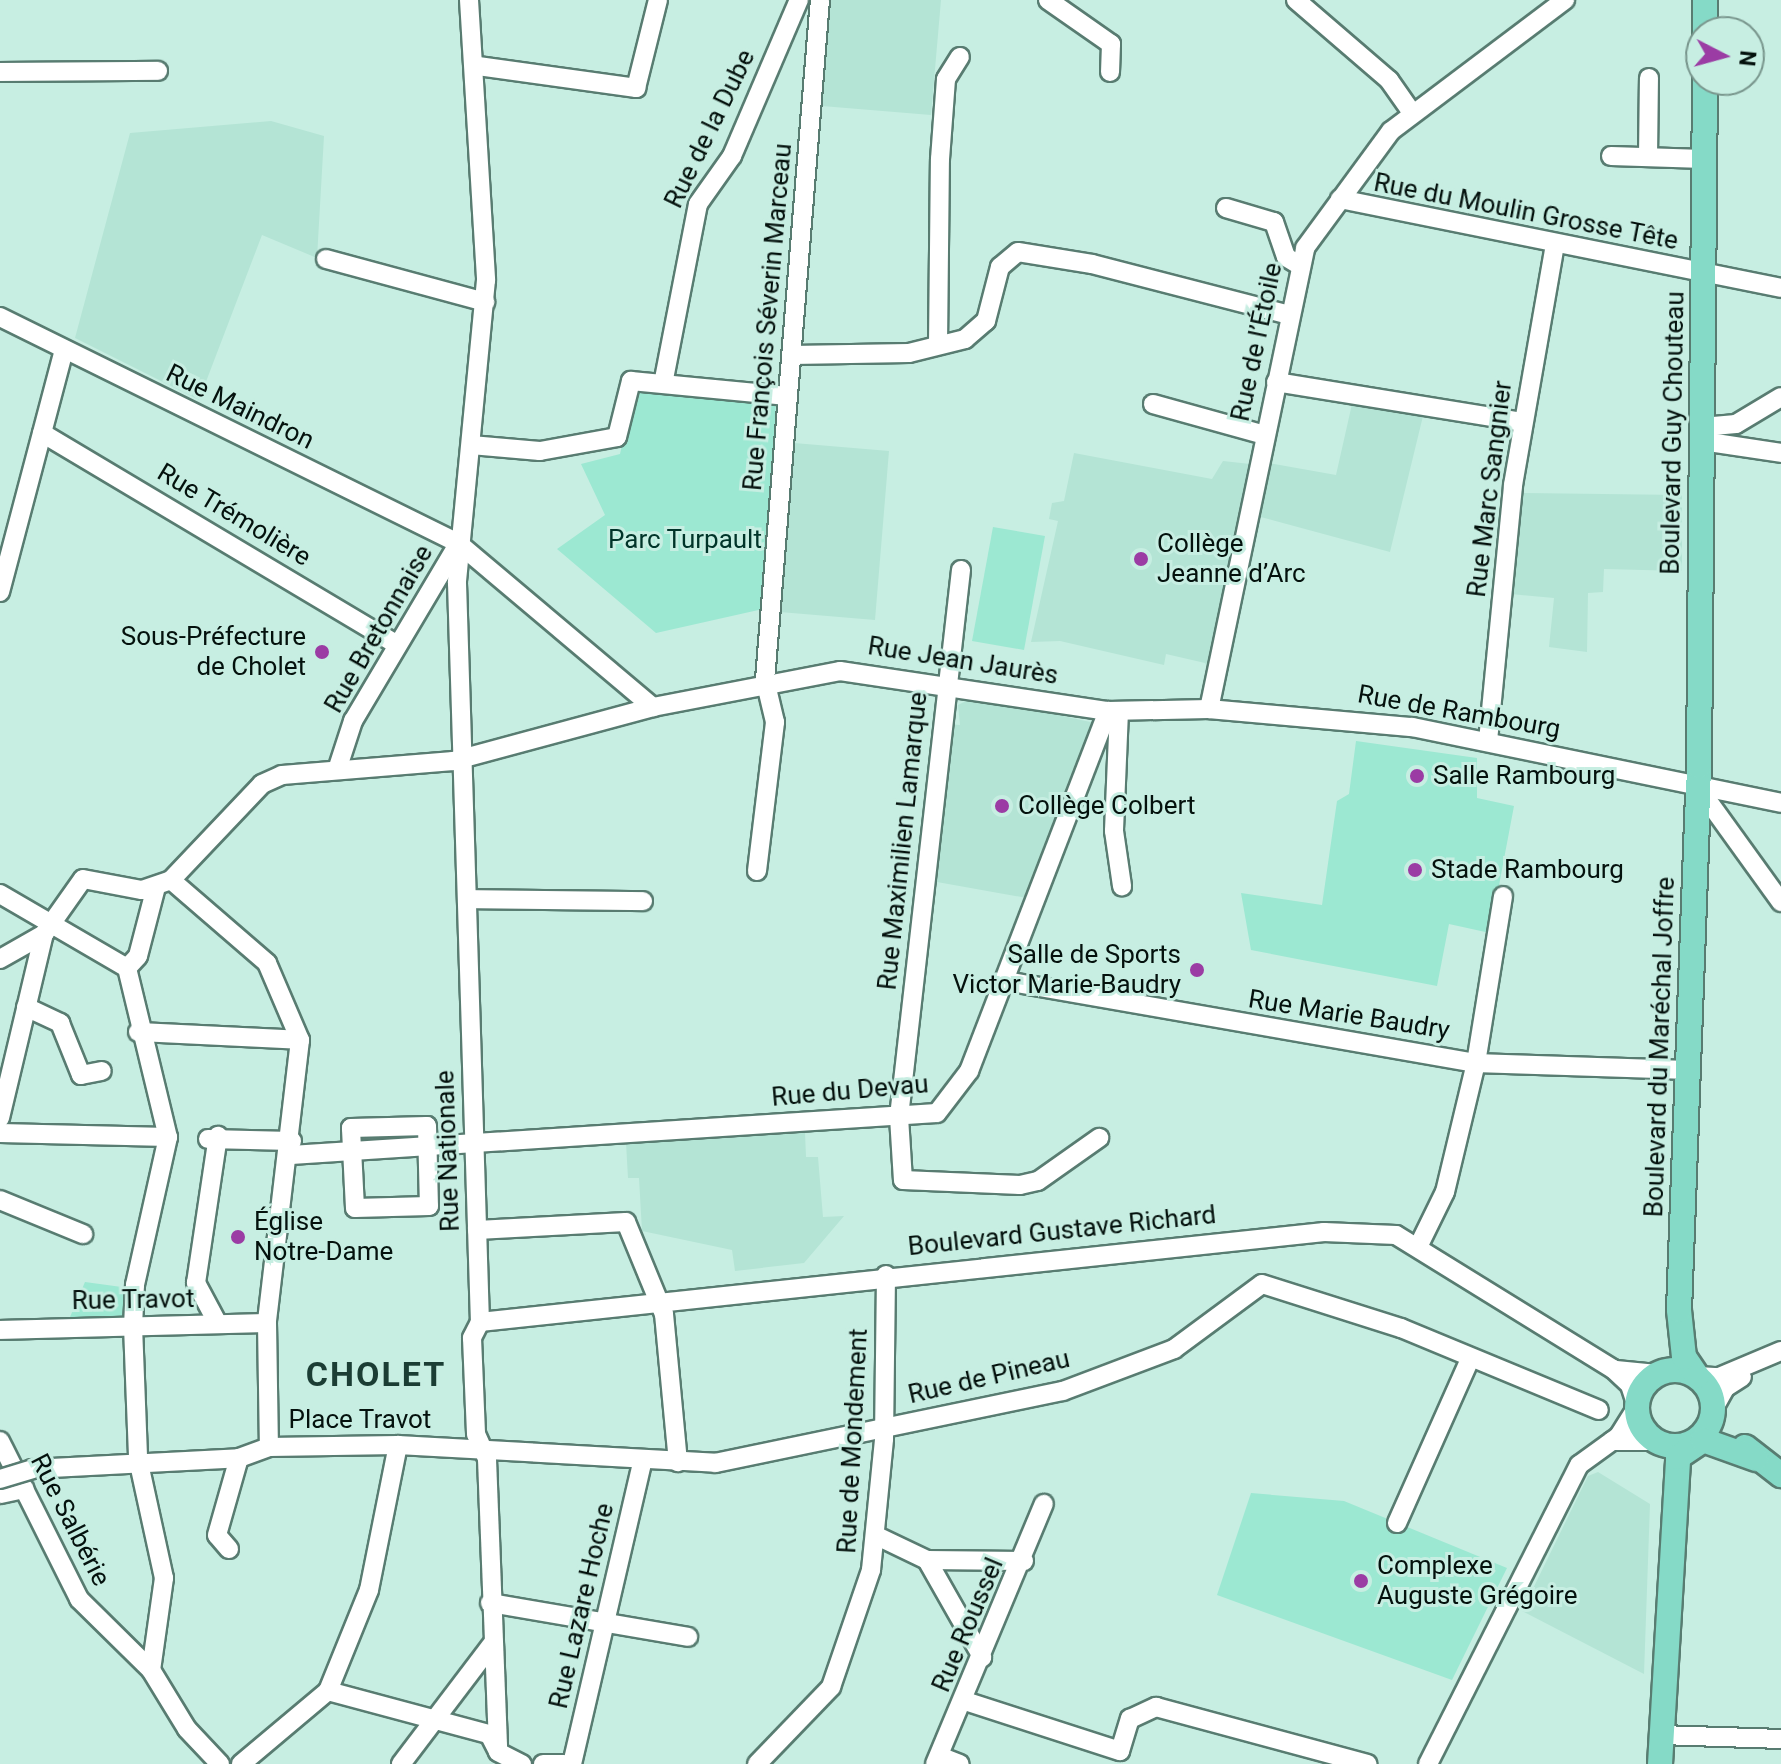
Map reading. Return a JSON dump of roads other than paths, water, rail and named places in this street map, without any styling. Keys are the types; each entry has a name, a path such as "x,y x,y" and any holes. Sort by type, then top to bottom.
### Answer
{"main road":[{"name":"Boulevard Guy Chouteau","path":"1698,787 1705,96"},
{"name":"Boulevard du Maréchal Joffre","path":"1657,1374 1671,1360 1679,1310 1698,787"},
{"name":"Boulevard du Maréchal Joffre","path":"1679,1310 1684,1357 1697,1376"},
{"path":"1671,1504 1667,1465 1637,1407 1657,1374 1677,1370 1697,1376 1719,1426 1756,1459 1781,1475"},
{"path":"1660,1764 1671,1504 1678,1457 1694,1442 1713,1410"},
{"path":"1655,1441 1712,1441 1756,1459"}],"street":[{"path":"458,543 485,302 478,66 469,0"},
{"path":"478,66 636,88 658,0"},
{"name":"Rue de la Dube","path":"664,379 698,204 732,156 799,0"},
{"name":"Rue François Séverin Marceau","path":"757,871 775,722 766,687 770,622 820,0"},
{"path":"1048,0 1111,44 1110,72"},
{"path":"1296,0 1389,80 1411,112"},
{"name":"Rue de l’Étoile","path":"1209,709 1299,265 1340,199 1411,112 1565,0"},
{"path":"938,345 940,159 946,79 960,57"},
{"path":"0,72 158,71"},
{"path":"1648,157 1649,78"},
{"path":"1611,156 1704,159"},
{"name":"Rue du Moulin Grosse Tête","path":"1340,199 1555,245 1781,288"},
{"path":"1226,208 1274,222 1286,257 1299,265"},
{"name":"Rue Marc Sangnier","path":"1488,741 1522,422 1555,245"},
{"path":"792,355 938,345 976,334 1004,260 1018,252 1092,264 1289,315"},
{"path":"326,259 485,302"},
{"name":"Rue Maindron","path":"0,317 458,543 653,707"},
{"path":"0,592 64,349"},
{"path":"471,445 540,451 617,437 631,381 664,379 787,396"},
{"path":"1276,382 1522,422"},
{"path":"1702,434 1736,424 1781,397"},
{"path":"1153,404 1265,435"},
{"path":"1736,424 1740,443"},
{"name":"Rue Trémolière","path":"42,433 397,645"},
{"path":"1702,434 1781,453"},
{"name":"Rue Bretonnaise","path":"337,770 353,721 458,543"},
{"name":"Rue Nationale","path":"458,543 480,1322 472,1338 476,1434 484,1448 498,1752"},
{"name":"Rue Maximilien Lamarque","path":"961,570 899,1117 903,1180 1020,1185 1038,1181 1099,1138"},
{"name":"Rue Jean Jaurès","path":"337,770 463,759 653,707 868,669 1114,711 1209,709"},
{"name":"Rue de Rambourg","path":"1209,709 1344,719 1488,741 1781,803"},
{"path":"1114,711 1114,831 1122,886"},
{"name":"Rue du Devau","path":"218,1324 196,1283 213,1138 351,1152 937,1113 952,1099 1005,981 1114,711"},
{"path":"127,968 138,956 163,884 262,784 337,770"},
{"path":"1698,787 1781,902"},
{"path":"0,1118 4,1079 48,928 83,879 163,884 267,963 300,1040 291,1148 267,1323 269,1447"},
{"path":"0,894 48,928 127,968"},
{"path":"1418,1247 1445,1192 1476,1063 1503,896"},
{"path":"467,899 643,901"},
{"path":"0,959 48,928"},
{"path":"127,968 138,1032 168,1137 135,1285 133,1326 138,1459 164,1578 151,1670"},
{"name":"Rue Marie Baudry","path":"1005,981 1476,1063 1687,1070"},
{"path":"26,1007 60,1023 81,1075 102,1071"},
{"path":"138,1032 300,1040"},
{"path":"0,1133 168,1137"},
{"path":"351,1152 355,1208 429,1206 427,1148"},
{"path":"0,1200 83,1234"},
{"path":"477,1230 626,1222 659,1304 677,1456"},
{"name":"Boulevard Gustave Richard","path":"480,1322 659,1304 886,1275 1371,1230 1418,1247 1613,1369 1630,1385 1637,1407"},
{"name":"Rue de Mondement","path":"757,1764 831,1687 879,1537 886,1275"},
{"name":"Rue de Pineau","path":"643,1460 677,1456 715,1463 1063,1391 1174,1349 1262,1284 1470,1359 1599,1410"},
{"name":"Rue Travot","path":"0,1330 267,1323"},
{"path":"1697,1376 1711,1379 1781,1351"},
{"path":"1397,1523 1470,1359"},
{"path":"1713,1410 1725,1388 1761,1361"},
{"name":"Boulevard Gustave Richard","path":"1613,1369 1657,1374"},
{"path":"1428,1764 1579,1465 1609,1442 1637,1407"},
{"name":"Rue Salbérie","path":"0,1441 79,1599 151,1670 187,1729 220,1764"},
{"path":"1609,1442 1655,1441"},
{"path":"241,1764 328,1691 369,1590 398,1445"},
{"name":"Place Travot","path":"0,1479 32,1469 138,1459 239,1458 269,1447 398,1445 484,1448"},
{"path":"484,1448 643,1460"},
{"path":"229,1549 217,1535 239,1458"},
{"name":"Rue Lazare Hoche","path":"572,1764 643,1460"},
{"path":"0,1494 24,1489"},
{"name":"Rue Roussel","path":"937,1760 1024,1561 1044,1504"},
{"path":"879,1537 927,1560 1024,1561"},
{"path":"927,1560 982,1657"},
{"path":"490,1603 688,1637"},
{"path":"401,1764 492,1644"},
{"path":"328,1691 489,1734 498,1752 522,1764"},
{"path":"965,1701 1118,1757 1130,1719 1156,1707 1367,1764"},
{"path":"1661,1735 1781,1739"},
{"path":"937,1760 960,1764"},
{"path":"543,1764 564,1764"}],"place":[{"name":"Collège Jeanne d’Arc","path":"1141,559"},
{"name":"Sous-Préfecture de Cholet","path":"322,652"},
{"name":"Salle Rambourg","path":"1417,776"},
{"name":"Collège Colbert","path":"1002,806"},
{"name":"Stade Rambourg","path":"1415,870"},
{"name":"Salle de Sports Victor Marie-Baudry","path":"1197,970"},
{"name":"Église Notre-Dame","path":"238,1237"},
{"name":"Complexe Auguste Grégoire","path":"1361,1581"}],"district":[{"name":"CHOLET","path":"376,1375"}],"park label":[{"name":"Parc Turpault","path":"685,540"}]}
